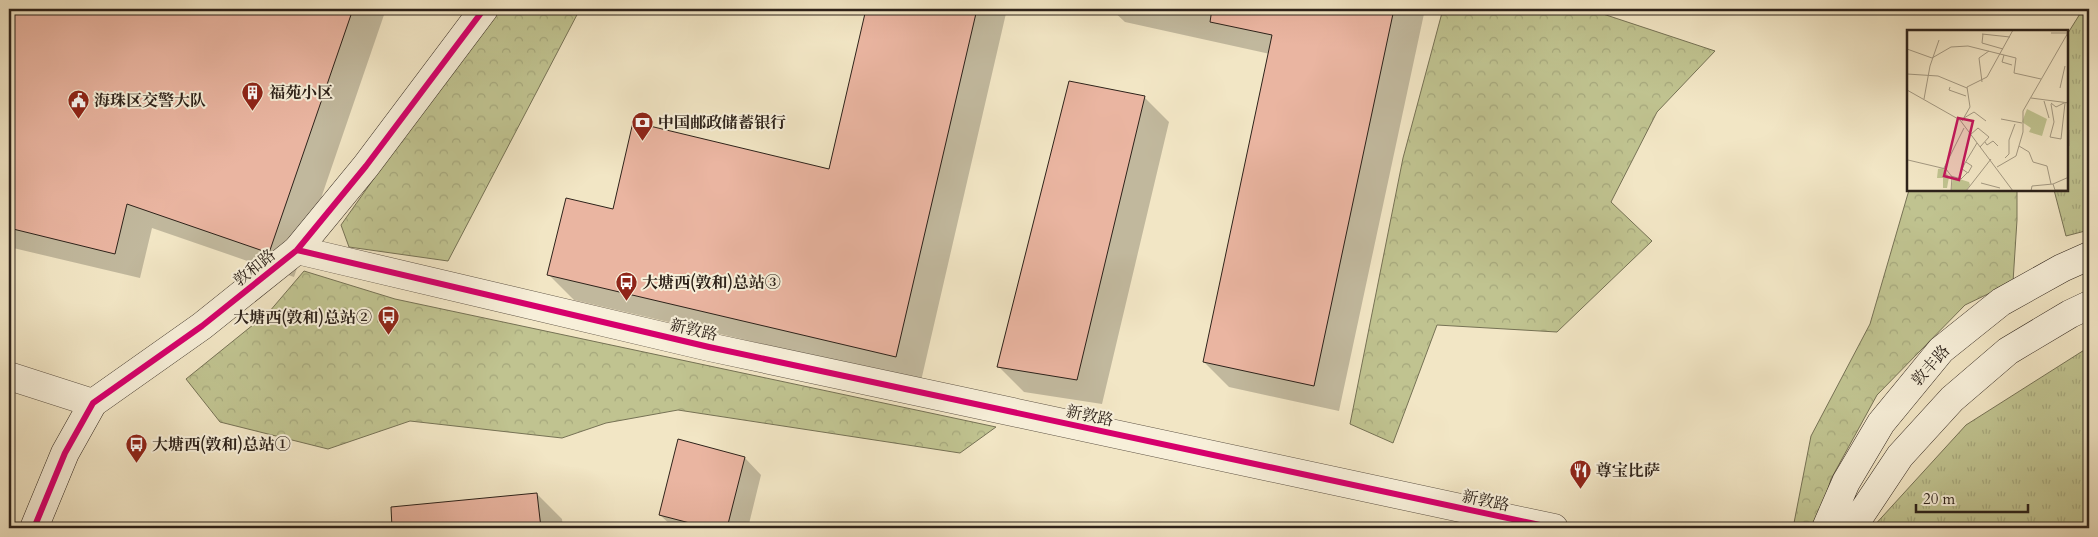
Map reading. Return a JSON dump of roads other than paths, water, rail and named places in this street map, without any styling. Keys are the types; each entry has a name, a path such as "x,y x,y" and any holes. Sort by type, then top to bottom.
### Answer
{"street":[{"name":"敦和路","path":"34,528 64,453 93,403 202,326 298,250 366,166 484,9"},
{"name":"新敦路","path":"298,250 709,347 1554,528"},
{"name":"敦丰路","path":"1826,528 1846,482 1881,423 1941,350 2001,302 2062,268 2089,256"},
{"path":"1852,528 1900,456 1952,399 2008,351 2070,314 2089,305"},
{"path":"9,376 93,403"}],"place":[{"name":"福苑小区","path":"253,111"},
{"name":"海珠区交警大队","path":"78,119"},
{"name":"中国邮政储蓄银行","path":"642,141"},
{"name":"大塘西(敦和)总站③","path":"626,301"},
{"name":"大塘西(敦和)总站②","path":"388,336"},
{"name":"大塘西(敦和)总站①","path":"136,463"},
{"name":"尊宝比萨","path":"1580,489"}]}
